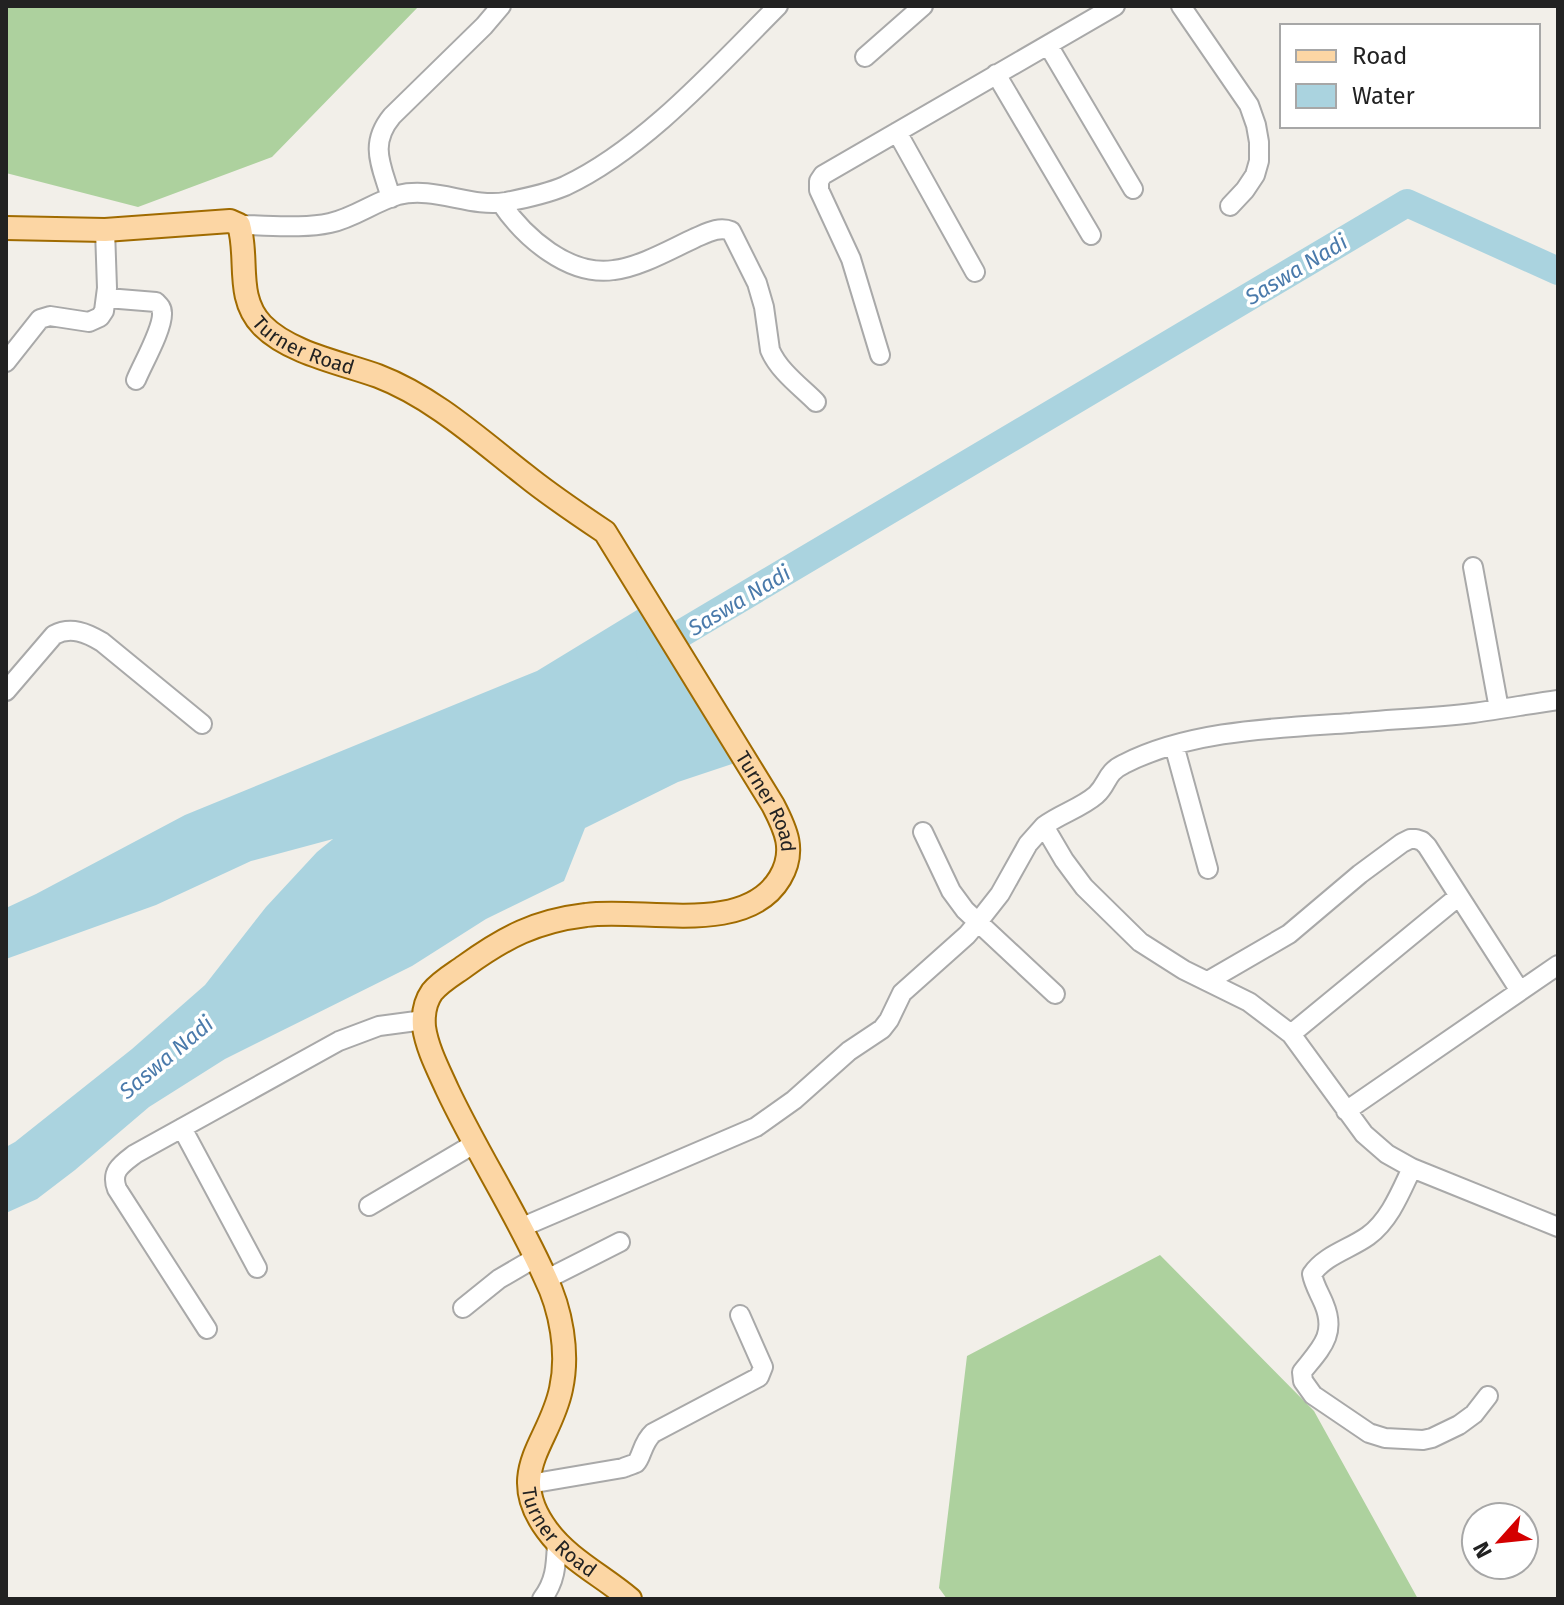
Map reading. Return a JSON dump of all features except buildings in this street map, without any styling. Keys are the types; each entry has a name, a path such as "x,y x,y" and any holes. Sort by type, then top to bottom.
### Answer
{"main road":[{"path":"6,228 105,230 230,221 239,225"},
{"name":"Turner Road","path":"239,225 247,297 260,323 277,338 310,353 381,377 422,399 476,436 561,503 605,532 783,826 787,865 765,896 748,905 702,915 588,914 550,921 494,945 439,985 430,994 425,1007 427,1037 435,1063 474,1144 547,1279 557,1308 564,1362 563,1379 561,1392 530,1470 532,1502 557,1542 630,1599"}],"street":[{"path":"391,198 379,154 383,126 501,6"},
{"path":"239,225 329,223 408,194 434,193 493,204 536,197 566,185 604,163 645,133 778,6"},
{"path":"865,57 923,6"},
{"path":"1074,6 1086,22"},
{"path":"880,355 851,259 819,190 823,175 1115,6"},
{"path":"1181,6 1249,105 1256,125 1259,161 1255,175 1230,206"},
{"path":"1048,45 1133,189"},
{"path":"996,74 1091,235"},
{"path":"897,132 975,272"},
{"path":"501,203 526,233 553,254 593,270 612,271 629,267 711,231 726,228 731,231 757,283 772,356 816,402"},
{"path":"6,362 40,319 50,316 89,322 100,317 107,298 105,230"},
{"path":"107,298 156,302 160,306 159,328 136,380"},
{"path":"1473,567 1499,709"},
{"path":"6,691 54,635 64,630 77,631 102,642 202,724"},
{"path":"520,1228 756,1127 794,1100 849,1051 882,1029 902,993 978,922 1000,894 1028,844 1044,826 1098,793 1107,776 1115,769 1154,751 1235,732 1472,713 1558,700"},
{"path":"1174,745 1208,869"},
{"path":"1044,826 1071,869 1103,908 1140,942 1184,970 1249,1002 1291,1034 1364,1134 1387,1154 1412,1168 1558,1227"},
{"path":"923,832 951,891 965,910 1055,994"},
{"path":"1208,981 1289,934 1360,874 1410,839 1422,841 1427,846 1520,991"},
{"path":"1291,1034 1459,896"},
{"path":"1346,1111 1558,965"},
{"path":"207,1329 114,1182 117,1169 135,1154 339,1041 379,1026 424,1020"},
{"path":"182,1128 257,1268"},
{"path":"369,1206 474,1144"},
{"path":"1412,1168 1397,1199 1371,1234 1323,1261 1312,1274 1330,1320 1329,1331 1319,1351 1302,1372 1303,1381 1313,1395 1369,1433 1385,1438 1432,1438 1474,1414 1488,1396"},
{"path":"547,1279 620,1242"},
{"path":"463,1308 499,1279 535,1258"},
{"path":"529,1484 635,1464 647,1438 653,1433 759,1377 763,1367 740,1315"},
{"path":"542,1599 551,1588 557,1542"}],"green space":[{"path":"6,6 419,6 272,157 138,207 6,173"},
{"path":"1160,1255 1314,1411 1418,1599 947,1599 939,1588 967,1356"}],"water":[{"path":"642,607 735,763 678,782 585,828 564,881 486,919 412,966 225,1059 149,1107 37,1199 6,1213 6,1147 132,1049 205,985 266,907 333,839 251,861 156,905 6,959 6,908 185,815 537,671"}],"waterway":[{"name":"Saswa Nadi","path":"650,652 1407,203 1558,271"}]}
